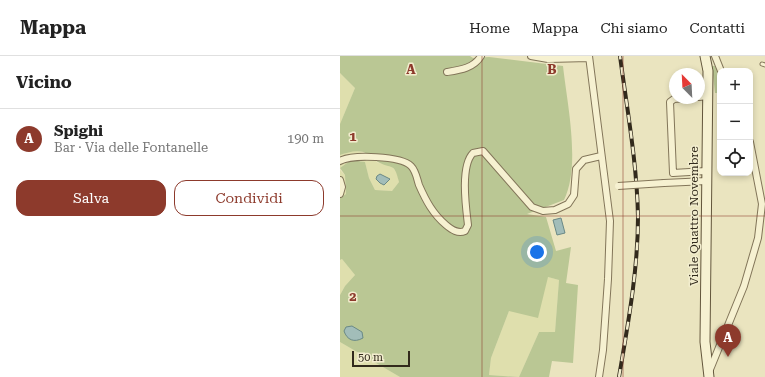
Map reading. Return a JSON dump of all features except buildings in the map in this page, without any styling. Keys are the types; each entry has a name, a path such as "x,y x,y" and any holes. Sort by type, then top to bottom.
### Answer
{"main road":[{"name":"Viale Quattro Novembre","path":"705,56 707,70 705,83"},
{"name":"Viale Quattro Novembre","path":"703,104 707,181 705,342 708,376"}],"street":[{"path":"447,72 476,64 481,56"},
{"path":"530,56 548,60 589,57 610,220 603,350 599,377"},
{"path":"717,57 721,68"},
{"path":"670,104 673,172 706,171"},
{"path":"340,161 353,157 366,157 387,158 408,164 414,170 428,204 435,214 451,230 460,232 465,231 468,225 465,186 469,160 473,153 483,151 532,207 549,211 562,207 572,200 576,183 576,169 584,160 601,156"},
{"path":"708,376 744,286 758,238 764,203 753,155"},
{"path":"340,180 342,187 340,194"},
{"path":"606,187 707,181"}],"green space":[{"path":"340,56 470,56 473,58 489,57 563,66 570,116 572,152 572,170 569,186 564,200 527,214 546,217 556,251 571,247 566,283 578,285 573,363 552,361 549,377 519,377 400,377 340,342 340,295 345,286 355,275 342,259 340,260 340,198 346,194 345,175 340,168 351,160 365,162 369,178 375,190 392,191 399,182 396,171 392,167 378,162 364,152 357,151 340,155 340,124 355,88 340,73","holes":["548,277 559,280 555,332 539,332 519,377 489,375 491,358 509,311 538,318"]},
{"path":"712,66 715,66 717,72 717,93 715,93"},
{"path":"340,73 355,88 340,124"},
{"path":"353,150 367,154 378,163 391,165 397,173 399,182 392,191 375,190 369,178 365,162 351,160 340,168 340,155"},
{"path":"340,170 345,175 346,194 340,198"},
{"path":"342,259 355,275 345,286 340,295 340,260"},
{"path":"548,277 559,280 555,332 539,332 519,377 489,375 491,358 509,311"},
{"path":"340,342 400,377 340,377"}],"water":[{"path":"380,174 390,179 384,185 376,179"},
{"path":"561,218 565,233 557,235 553,220"},
{"path":"352,326 362,332 363,338 360,340 351,340 347,337 344,331 346,327"}],"railway":[{"path":"619,377 629,317 638,237 634,156 620,56"}],"place":[{"name":"Spighi","path":"728,357"}]}
